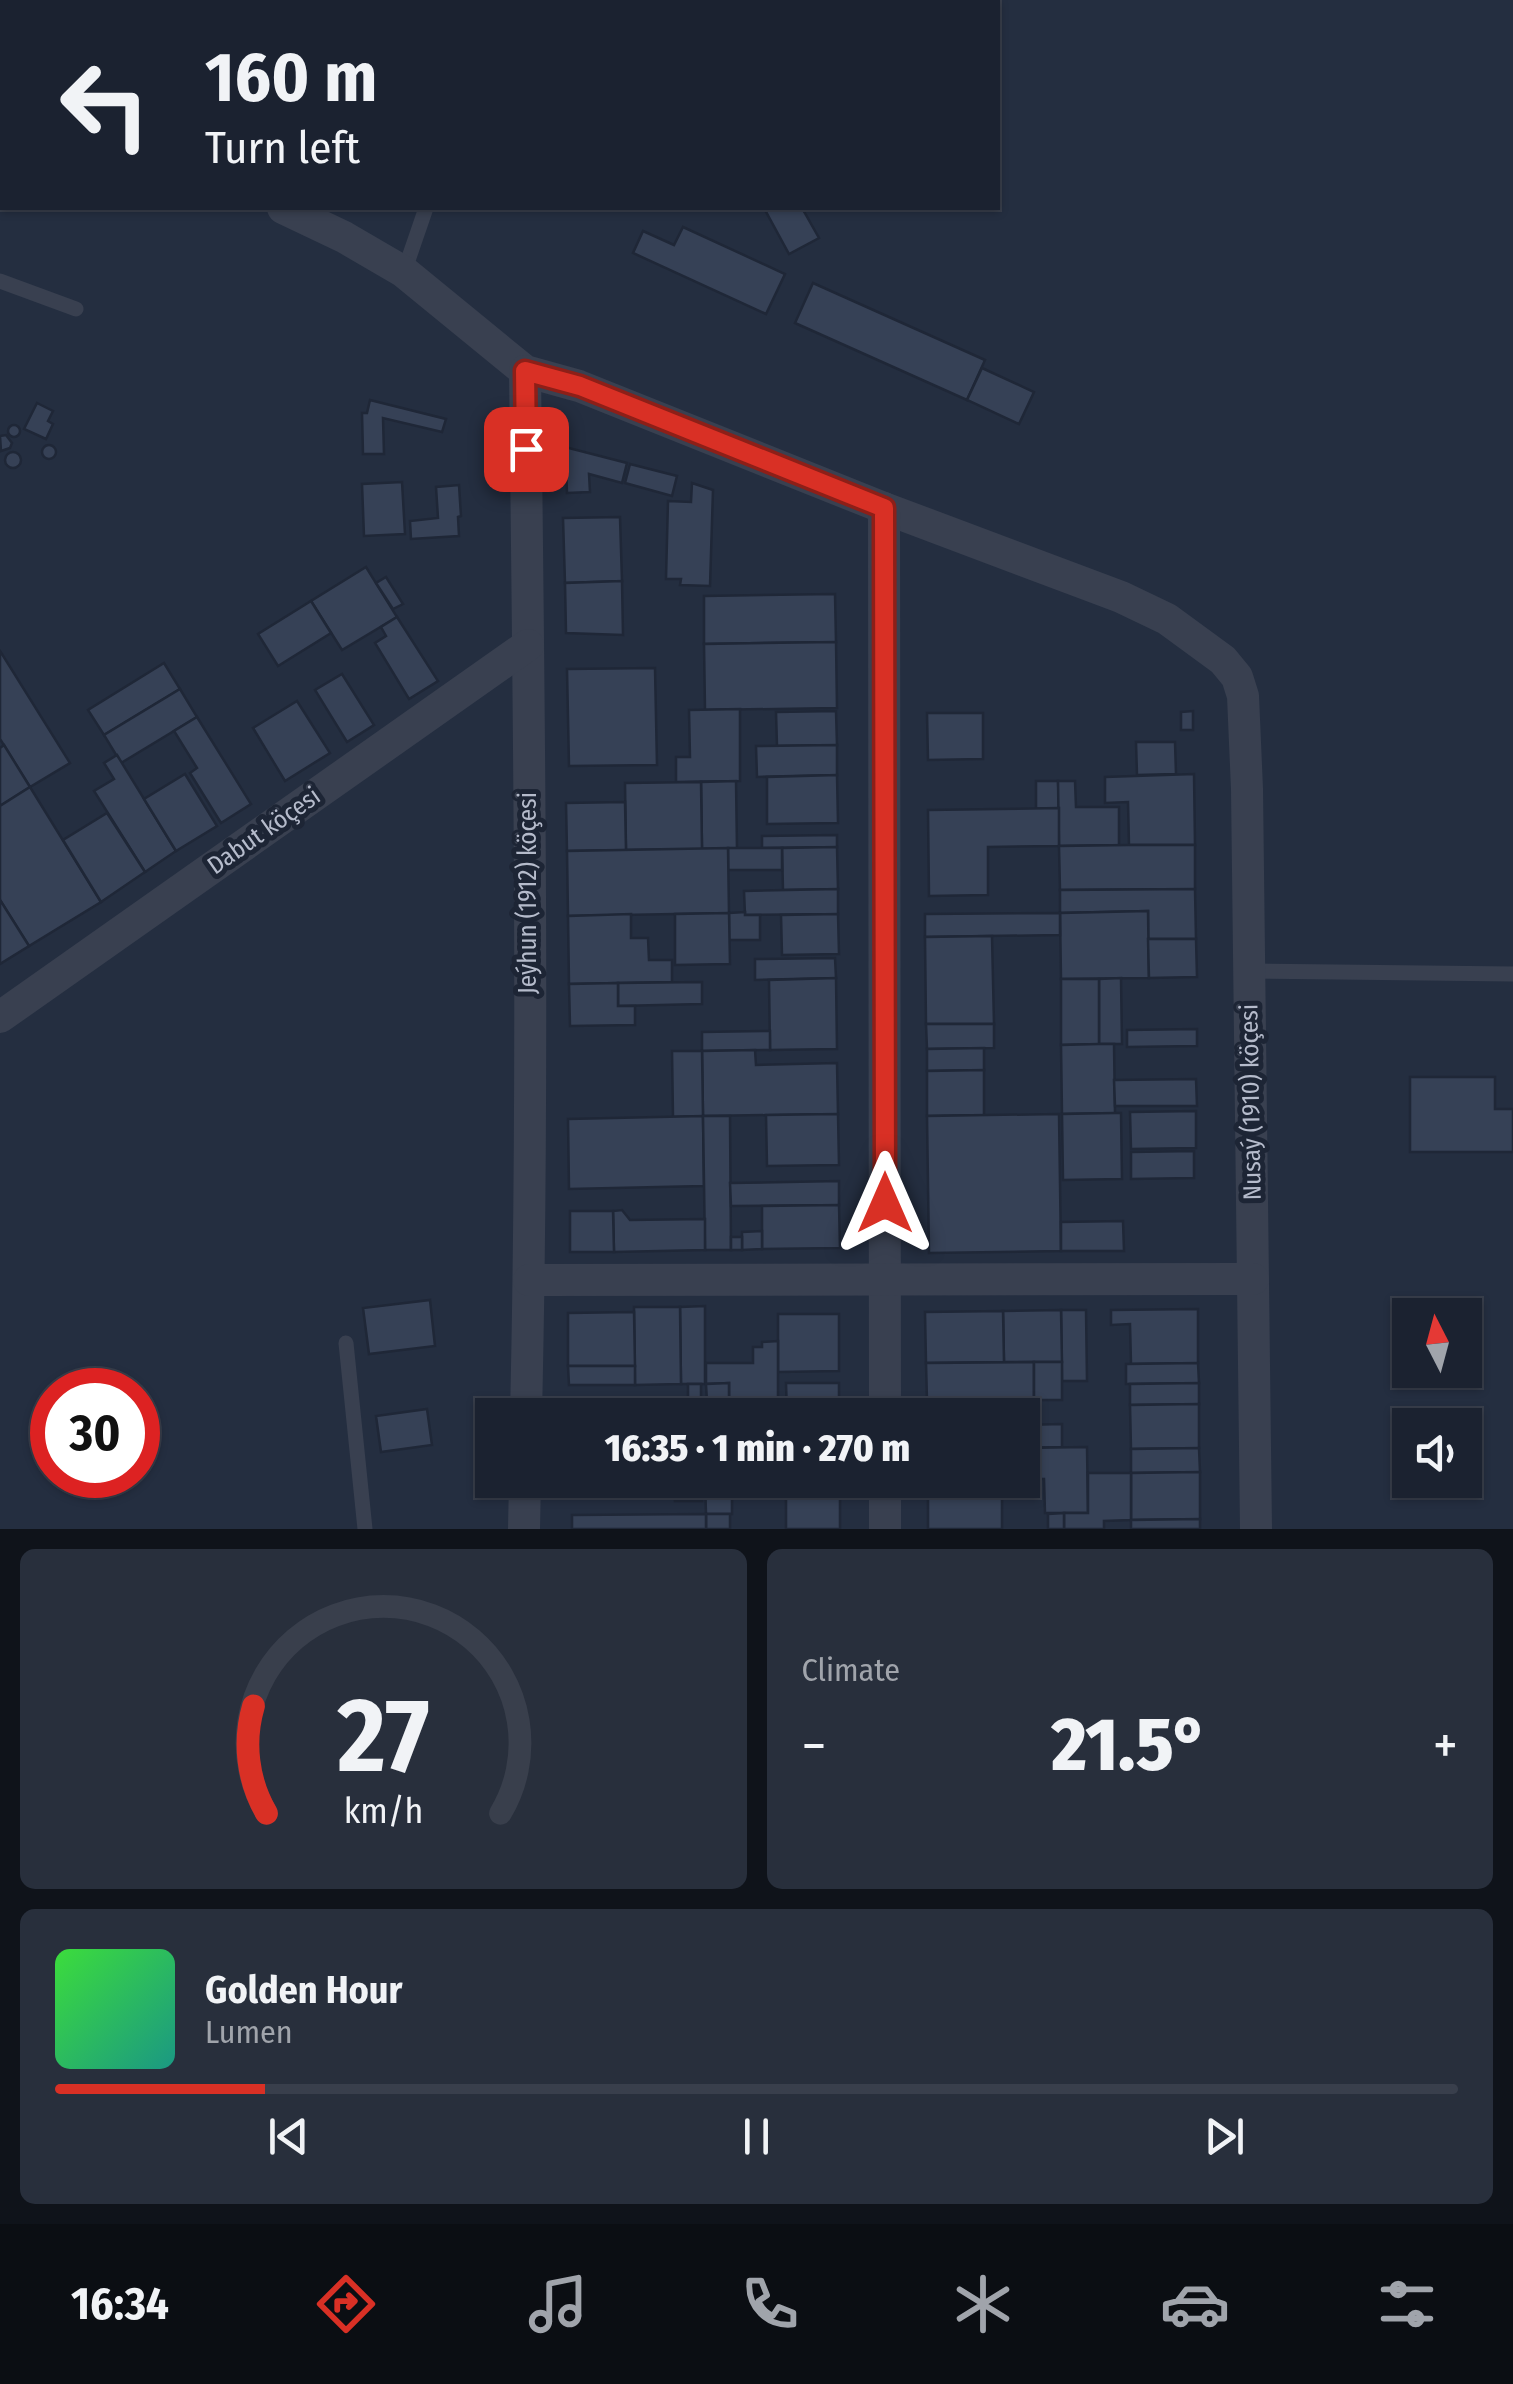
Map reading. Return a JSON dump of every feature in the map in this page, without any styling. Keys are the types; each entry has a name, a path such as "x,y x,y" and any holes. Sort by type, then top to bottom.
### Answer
{"street":[{"path":"288,210 404,272 525,371 580,386 884,508 885,1398"},
{"name":"Jeýhun (1912) köçesi","path":"525,371 526,1398"},
{"name":"Nusaý (1910) köçesi","path":"884,508 1121,597 1204,644 1237,676 1245,724 1256,1529"},
{"name":"Dabut köçesi","path":"0,1016 528,644"},
{"path":"529,1280 1252,1278"},
{"path":"524,1529 525,1498"},
{"path":"885,1498 885,1529"}],"lane":[{"path":"404,272 425,210"},
{"path":"0,281 76,310"},
{"path":"1249,971 1513,974"},
{"path":"346,1344 365,1529"}],"building":[{"path":"765,210 803,210 819,238 789,254"},
{"path":"683,227 785,274 766,314 633,253 643,231 674,245"},
{"path":"813,283 985,360 967,400 795,323"},
{"path":"982,368 1034,392 1019,424 967,400"},
{"path":"370,400 446,419 442,432 383,418 384,454 363,454 362,413 367,413"},
{"path":"37,403 53,411 48,421 53,424 46,439 24,429"},
{"path":"14,425 20,431 14,437 8,431"},
{"path":"6,435 12,443 1,451 0,436"},
{"path":"49,445 56,452 49,459 42,452"},
{"path":"557,447 627,463 622,483 589,474 590,492 567,493 566,467 558,467"},
{"path":"13,452 21,460 13,468 5,460"},
{"path":"630,464 677,476 672,496 625,483"},
{"path":"402,482 405,534 364,536 362,484"},
{"path":"692,483 713,490 710,586 680,585 681,579 666,579 668,501 691,502"},
{"path":"459,485 459,536 411,539 410,521 438,518 436,487"},
{"path":"620,517 622,581 565,583 563,518"},
{"path":"366,567 397,617 342,650 311,601"},
{"path":"386,577 403,604 393,609 376,583"},
{"path":"622,581 623,635 566,633 565,583"},
{"path":"835,594 836,642 704,644 704,596"},
{"path":"311,601 331,633 278,666 258,634"},
{"path":"397,617 438,681 409,699 375,643 386,636 381,627"},
{"path":"836,642 837,708 705,710 704,644"},
{"path":"0,651 70,763 30,787 0,739"},
{"path":"164,663 180,689 104,735 88,710"},
{"path":"655,668 657,765 569,766 567,669"},
{"path":"342,674 374,725 347,742 315,690"},
{"path":"180,689 197,717 121,763 104,735"},
{"path":"297,701 330,753 285,781 253,728"},
{"path":"740,709 740,781 676,782 676,757 690,757 689,710"},
{"path":"836,711 837,745 777,746 776,712"},
{"path":"1193,711 1193,730 1181,730 1181,712"},
{"path":"927,713 983,713 983,759 928,760"},
{"path":"197,717 251,804 221,823 190,773 197,768 174,731"},
{"path":"1136,742 1175,742 1176,774 1137,775"},
{"path":"4,745 30,787 0,806 0,748"},
{"path":"837,745 837,775 757,777 756,746"},
{"path":"117,755 176,851 145,872 94,791 114,779 104,763"},
{"path":"185,774 217,826 176,851 144,799"},
{"path":"1194,774 1195,845 1129,845 1128,802 1105,803 1105,777"},
{"path":"837,775 838,823 767,824 767,777"},
{"path":"736,781 737,849 702,849 701,782"},
{"path":"1036,781 1058,781 1059,808 1036,809"},
{"path":"1058,781 1075,781 1076,807 1119,807 1119,845 1059,846"},
{"path":"701,782 702,849 626,850 625,783"},
{"path":"30,787 101,902 29,946 0,900 0,806"},
{"path":"625,802 626,850 567,851 566,803"},
{"path":"1059,808 1059,846 988,847 988,895 929,896 928,810"},
{"path":"107,813 145,872 101,902 63,840"},
{"path":"837,835 837,847 762,848 762,836"},
{"path":"1195,845 1195,889 1060,890 1059,846"},
{"path":"837,847 838,889 783,890 782,848"},
{"path":"728,848 782,848 782,870 728,870"},
{"path":"728,848 729,913 568,916 567,851"},
{"path":"838,889 838,914 745,915 744,891"},
{"path":"1195,889 1196,939 1148,939 1148,911 1060,913 1060,890"},
{"path":"0,900 29,946 0,964"},
{"path":"1148,911 1149,978 1061,979 1060,913"},
{"path":"729,913 760,915 760,940 729,940"},
{"path":"729,913 730,964 675,965 675,914"},
{"path":"1060,913 1060,935 925,937 925,914"},
{"path":"631,914 631,938 648,938 649,960 672,960 672,982 569,984 568,916"},
{"path":"838,914 839,954 782,955 781,915"},
{"path":"992,936 994,1024 926,1024 925,937"},
{"path":"1148,939 1196,939 1197,977 1149,978"},
{"path":"835,958 836,978 755,980 755,959"},
{"path":"836,978 837,1049 770,1050 769,980"},
{"path":"1121,978 1122,1044 1099,1044 1099,979"},
{"path":"1061,979 1099,979 1099,1044 1061,1045"},
{"path":"702,982 702,1004 618,1006 618,983"},
{"path":"618,983 618,1006 635,1006 635,1025 570,1026 569,984"},
{"path":"926,1024 994,1024 994,1048 927,1049"},
{"path":"1197,1029 1197,1046 1127,1047 1127,1030"},
{"path":"770,1031 770,1050 702,1051 702,1032"},
{"path":"1114,1044 1115,1113 1062,1114 1061,1045"},
{"path":"984,1048 984,1070 927,1071 927,1049"},
{"path":"755,1050 756,1065 837,1063 838,1114 703,1116 702,1051"},
{"path":"672,1051 702,1051 703,1116 673,1117"},
{"path":"984,1070 984,1115 927,1116 927,1071"},
{"path":"1410,1077 1495,1077 1495,1109 1513,1109 1513,1152 1410,1152"},
{"path":"1196,1079 1197,1106 1115,1106 1114,1080"},
{"path":"1196,1111 1196,1148 1131,1149 1130,1112"},
{"path":"1121,1113 1122,1179 1063,1180 1062,1114"},
{"path":"838,1114 839,1165 767,1166 766,1115"},
{"path":"1059,1114 1061,1251 929,1253 927,1116"},
{"path":"703,1116 704,1186 569,1189 568,1119"},
{"path":"703,1116 730,1116 731,1250 705,1250"},
{"path":"1194,1151 1194,1178 1131,1179 1131,1152"},
{"path":"839,1181 839,1205 731,1206 730,1183"},
{"path":"839,1205 840,1248 762,1249 762,1206"},
{"path":"622,1210 630,1220 705,1219 705,1250 614,1252 613,1211"},
{"path":"570,1211 613,1211 614,1252 570,1252"},
{"path":"1123,1221 1124,1251 1061,1251 1061,1222"},
{"path":"762,1231 762,1249 742,1250 742,1232"},
{"path":"731,1237 742,1237 742,1250 731,1250"},
{"path":"430,1300 435,1346 369,1354 363,1308"},
{"path":"705,1306 705,1384 681,1384 680,1307"},
{"path":"634,1307 680,1307 681,1384 635,1385"},
{"path":"1198,1309 1198,1363 1131,1364 1130,1324 1111,1325 1111,1310"},
{"path":"1061,1310 1086,1310 1087,1381 1062,1381"},
{"path":"1061,1310 1062,1362 1004,1362 1003,1311"},
{"path":"1003,1311 1004,1362 926,1363 925,1312"},
{"path":"634,1312 635,1366 568,1366 568,1313"},
{"path":"778,1314 839,1314 839,1371 778,1372"},
{"path":"778,1341 778,1398 729,1398 729,1383 706,1384 706,1363 753,1363 753,1347 762,1347 762,1342"},
{"path":"1034,1362 1034,1398 927,1398 926,1363"},
{"path":"1034,1362 1062,1362 1062,1400 1034,1398"},
{"path":"1198,1363 1199,1383 1126,1384 1126,1364"},
{"path":"568,1366 635,1366 635,1385 569,1385"},
{"path":"729,1383 729,1398 707,1398 706,1384"},
{"path":"786,1383 839,1383 839,1398 786,1398"},
{"path":"1199,1383 1199,1404 1130,1405 1130,1384"},
{"path":"688,1384 701,1384 701,1398 688,1398"},
{"path":"1199,1404 1199,1448 1131,1449 1130,1405"},
{"path":"427,1409 432,1445 381,1452 376,1416"},
{"path":"1062,1424 1062,1447 1040,1448 1040,1425"},
{"path":"1087,1447 1088,1513 1045,1513 1040,1448"},
{"path":"1199,1448 1200,1472 1131,1473 1131,1449"},
{"path":"1200,1472 1200,1519 1131,1520 1131,1473"},
{"path":"1088,1473 1131,1473 1131,1520 1104,1521 1104,1529 1064,1529 1064,1513 1088,1513"},
{"path":"675,1498 702,1498 702,1501"},
{"path":"706,1498 732,1498 732,1514 706,1514"},
{"path":"786,1498 840,1498 840,1529 786,1529"},
{"path":"928,1498 1002,1498 1002,1529 928,1529"},
{"path":"1064,1513 1064,1529 1048,1529 1048,1514"},
{"path":"706,1514 730,1514 730,1529 706,1529"},
{"path":"706,1514 706,1529 572,1529 572,1515"},
{"path":"1200,1519 1200,1529 1131,1529 1131,1520"}],"route":[{"path":"526,449 525,371 580,386 884,508 885,1203"}]}
